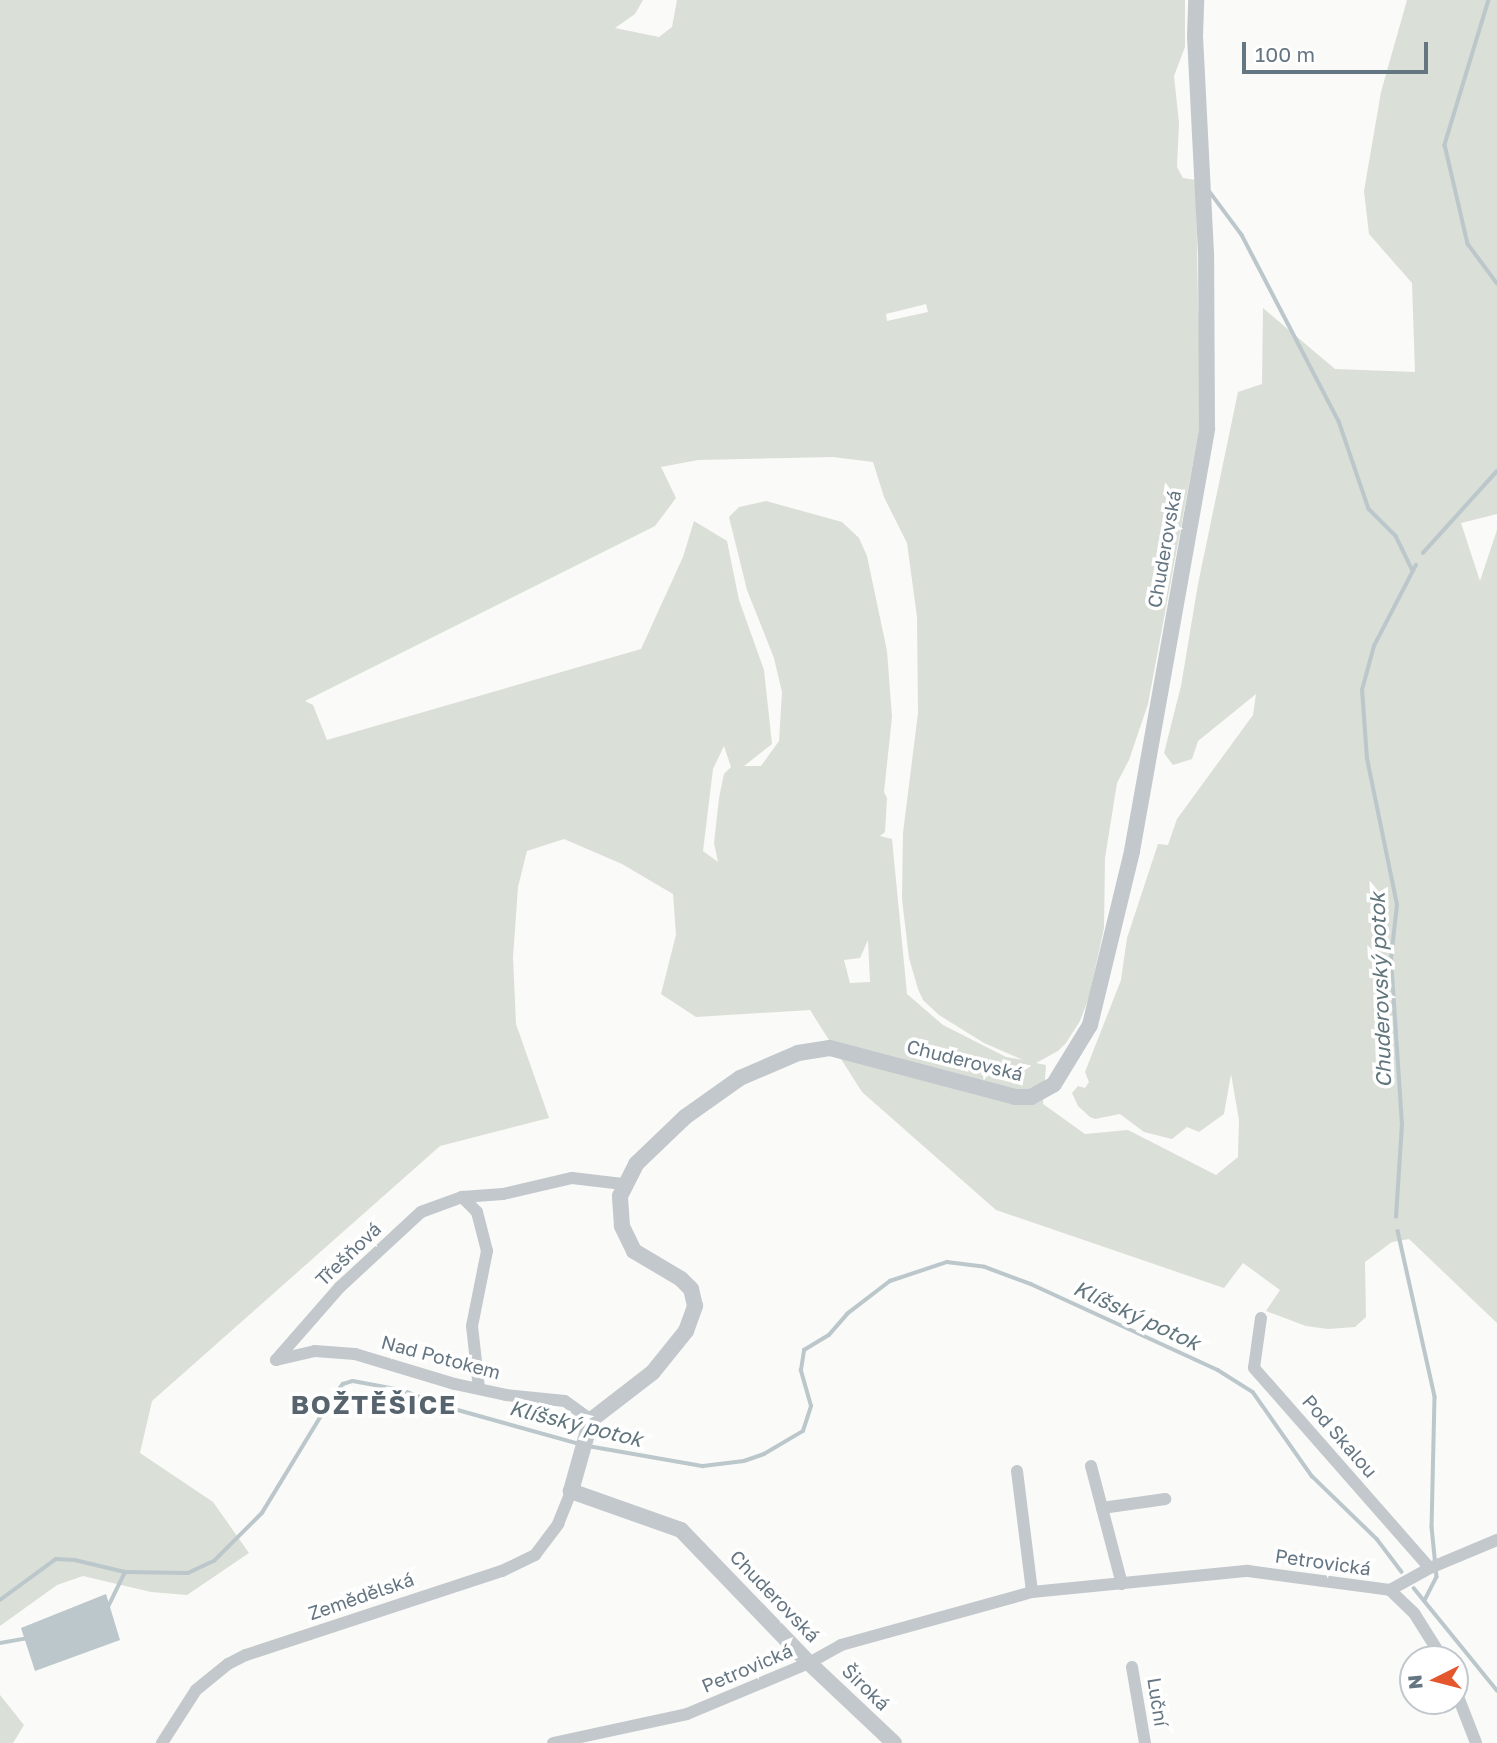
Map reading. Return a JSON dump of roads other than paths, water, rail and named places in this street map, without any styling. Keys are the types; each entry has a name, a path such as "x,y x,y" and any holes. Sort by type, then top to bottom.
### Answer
{"street":[{"name":"Chuderovská","path":"623,1184 636,1164 713,1095 740,1078 798,1053 830,1048 1015,1097 1043,1092 1064,1072 1090,1025 1132,851 1207,429 1196,0"},
{"name":"Třešňová","path":"276,1360 340,1287 421,1212 462,1197 503,1194 572,1178 623,1184"},
{"path":"571,1491 591,1420 653,1372 685,1331 695,1306 691,1289 681,1279 643,1259 626,1240 620,1212 623,1184"},
{"path":"462,1197 477,1212 487,1251 472,1326 479,1388"},
{"name":"Pod Skalou","path":"1261,1318 1254,1368 1435,1566"},
{"name":"Nad Potokem","path":"276,1360 315,1351 355,1354 479,1388 565,1401 591,1420"},
{"path":"1091,1466 1122,1584"},
{"path":"1017,1471 1032,1592"},
{"name":"Chuderovská","path":"571,1491 681,1530 809,1663"},
{"name":"Zemědělská","path":"162,1743 197,1690 229,1664 246,1655 502,1571 536,1555 558,1524 571,1491"},
{"path":"1102,1508 1165,1499"},
{"path":"1390,1590 1435,1566 1497,1540"},
{"name":"Petrovická","path":"553,1743 601,1738 687,1714 809,1663 841,1644 1032,1592 1248,1571 1390,1590 1414,1613 1434,1645"},
{"name":"Široká","path":"809,1663 894,1743"},
{"name":"Luční","path":"1132,1667 1145,1743"},
{"path":"1465,1715 1476,1743"}],"waterway":[{"name":"Chuderovský potok","path":"1489,0 1445,145 1468,244 1497,283"},
{"path":"1210,192 1242,235 1339,421 1369,509 1396,536 1413,571"},
{"name":"Chuderovský potok","path":"1423,553 1497,471"},
{"name":"Chuderovský potok","path":"1396,1217 1402,1125 1391,958 1397,905 1367,759 1362,690 1374,646 1416,565"},
{"name":"Chuderovský potok","path":"1398,1231 1435,1397 1432,1527 1437,1577 1425,1601"},
{"name":"Klíšský potok","path":"588,1446 703,1466 744,1461 764,1454 803,1431 811,1406 801,1370 804,1350 829,1335 847,1314 890,1281 947,1262 985,1267 1031,1284 1218,1370 1253,1392 1312,1476 1377,1539 1402,1572"},
{"name":"Klíšský potok","path":"0,1600 56,1559 75,1560 125,1572 188,1573 214,1561 262,1513 330,1401 343,1384 353,1381 402,1390 440,1405 580,1444"},
{"path":"108,1607 125,1572"},
{"name":"Klíšský potok","path":"1414,1588 1497,1690"},
{"path":"0,1643 29,1638"}],"district":[{"name":"BOŽTĚŠICE","path":"374,1405"}]}
